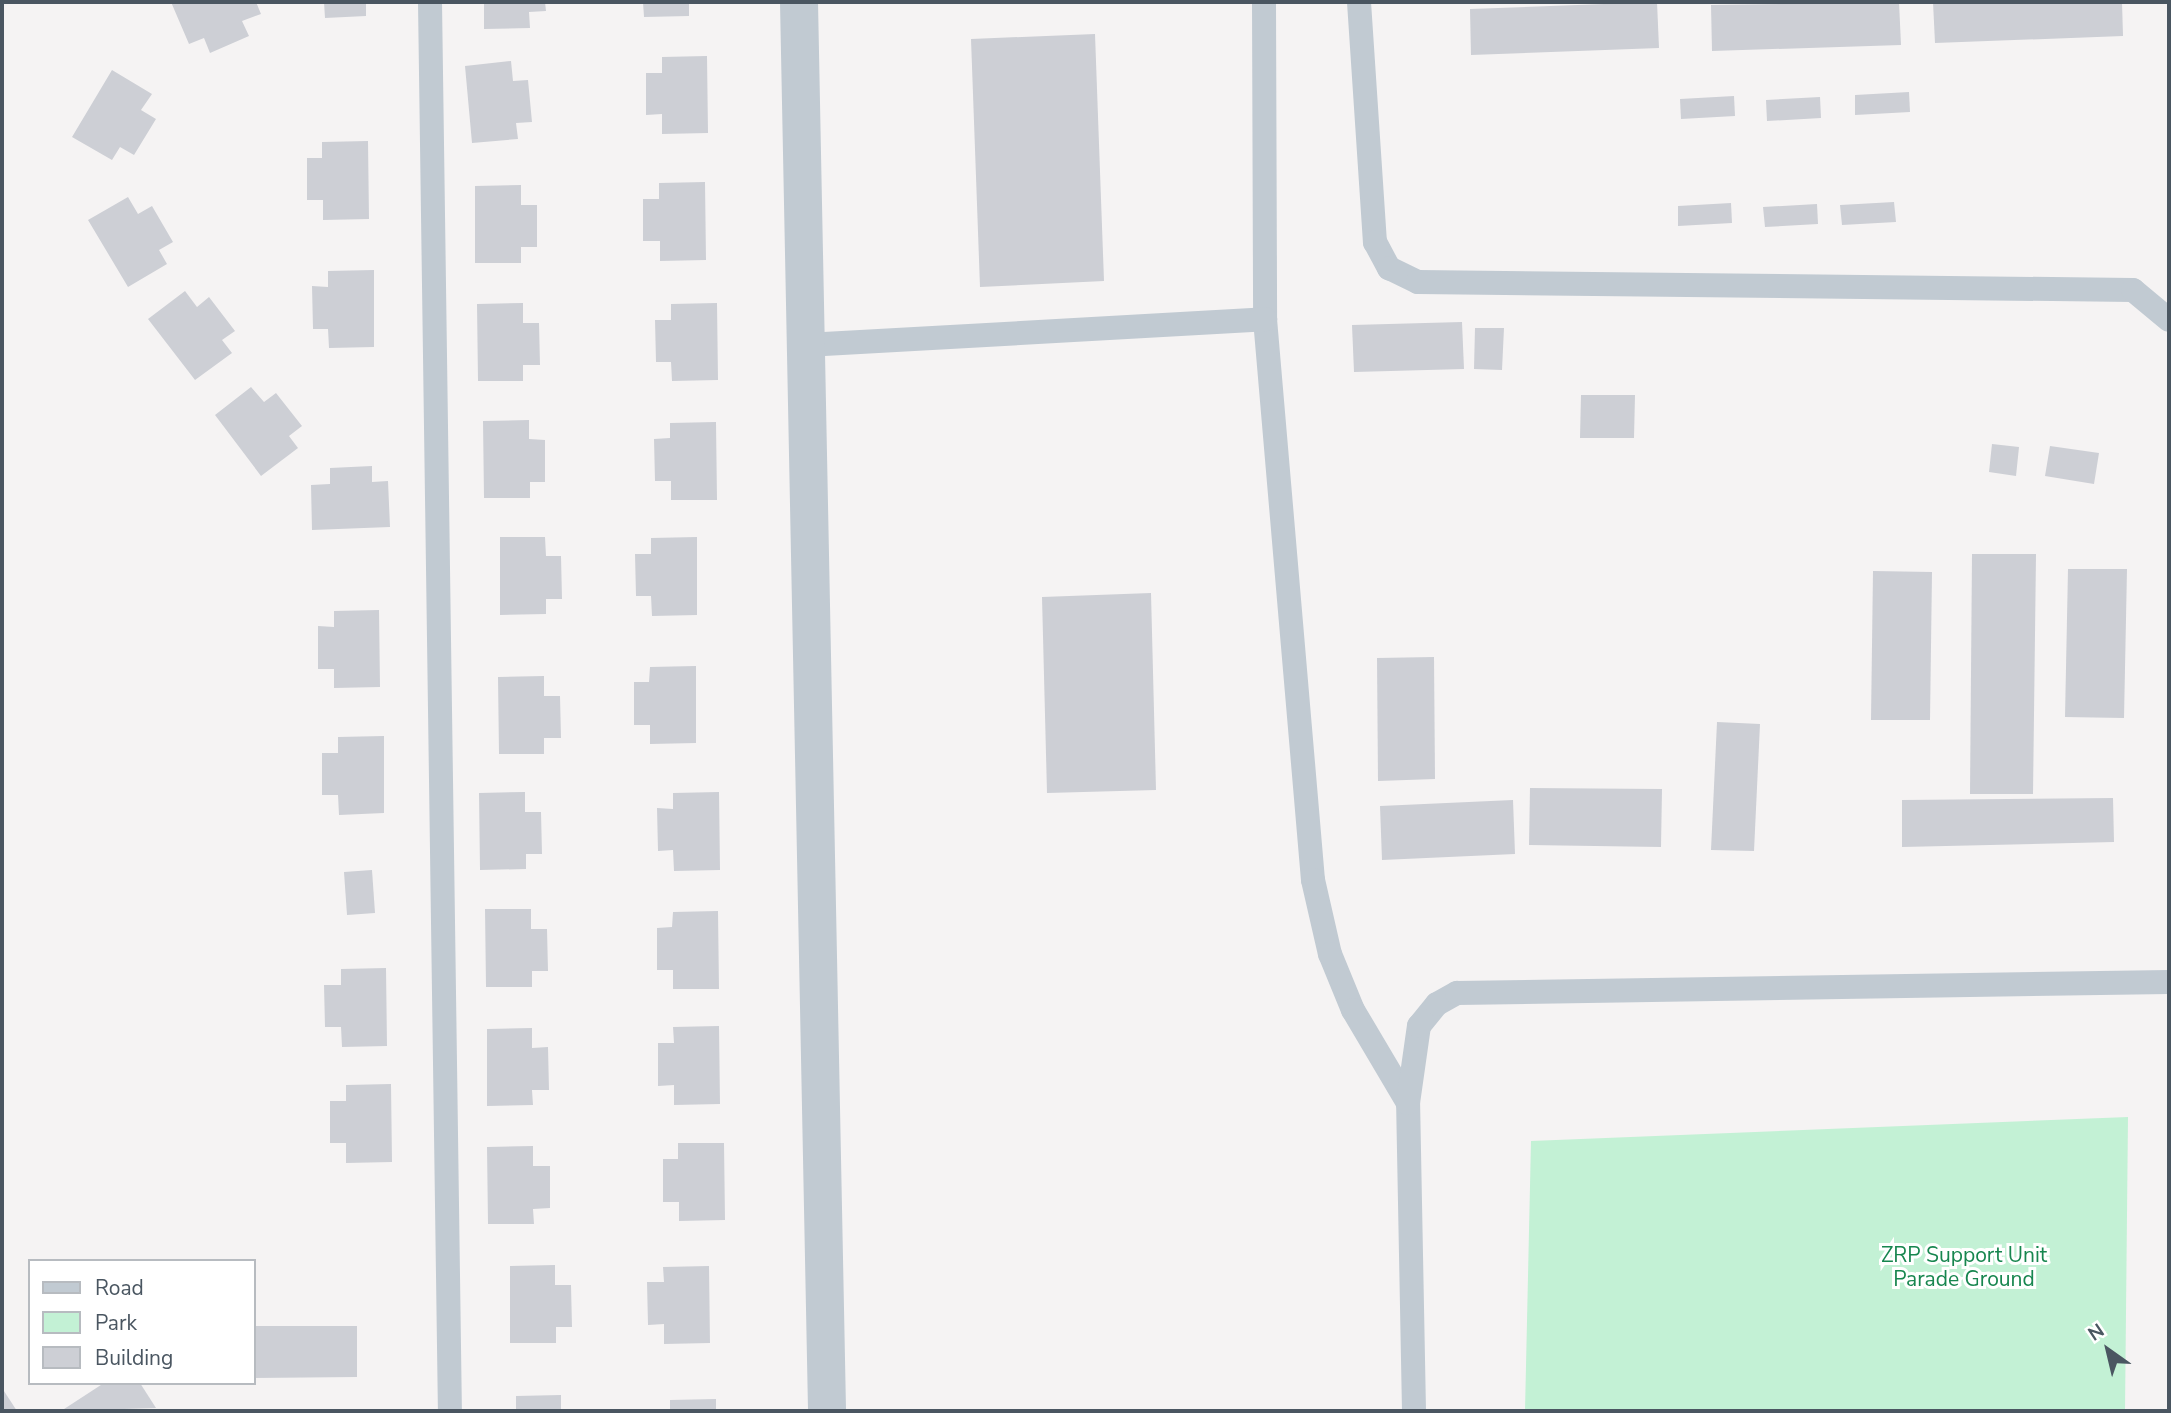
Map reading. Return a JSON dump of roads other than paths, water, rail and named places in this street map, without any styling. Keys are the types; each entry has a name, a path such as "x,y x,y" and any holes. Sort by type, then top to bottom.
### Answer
{"street":[{"path":"799,2 827,1411"}],"lane":[{"path":"429,2 450,1411"},
{"path":"1264,2 1265,319 1312,880 1330,954 1353,1010 1408,1103"},
{"path":"1359,2 1375,242 1390,268 1418,282 2133,290 2169,320"},
{"path":"806,345 1265,319"},
{"path":"1414,1411 1408,1103 1419,1026 1437,1004 1457,993 2169,982"}],"park label":[{"name":"ZRP Support Unit Parade Ground","path":"1964,1267"}]}
